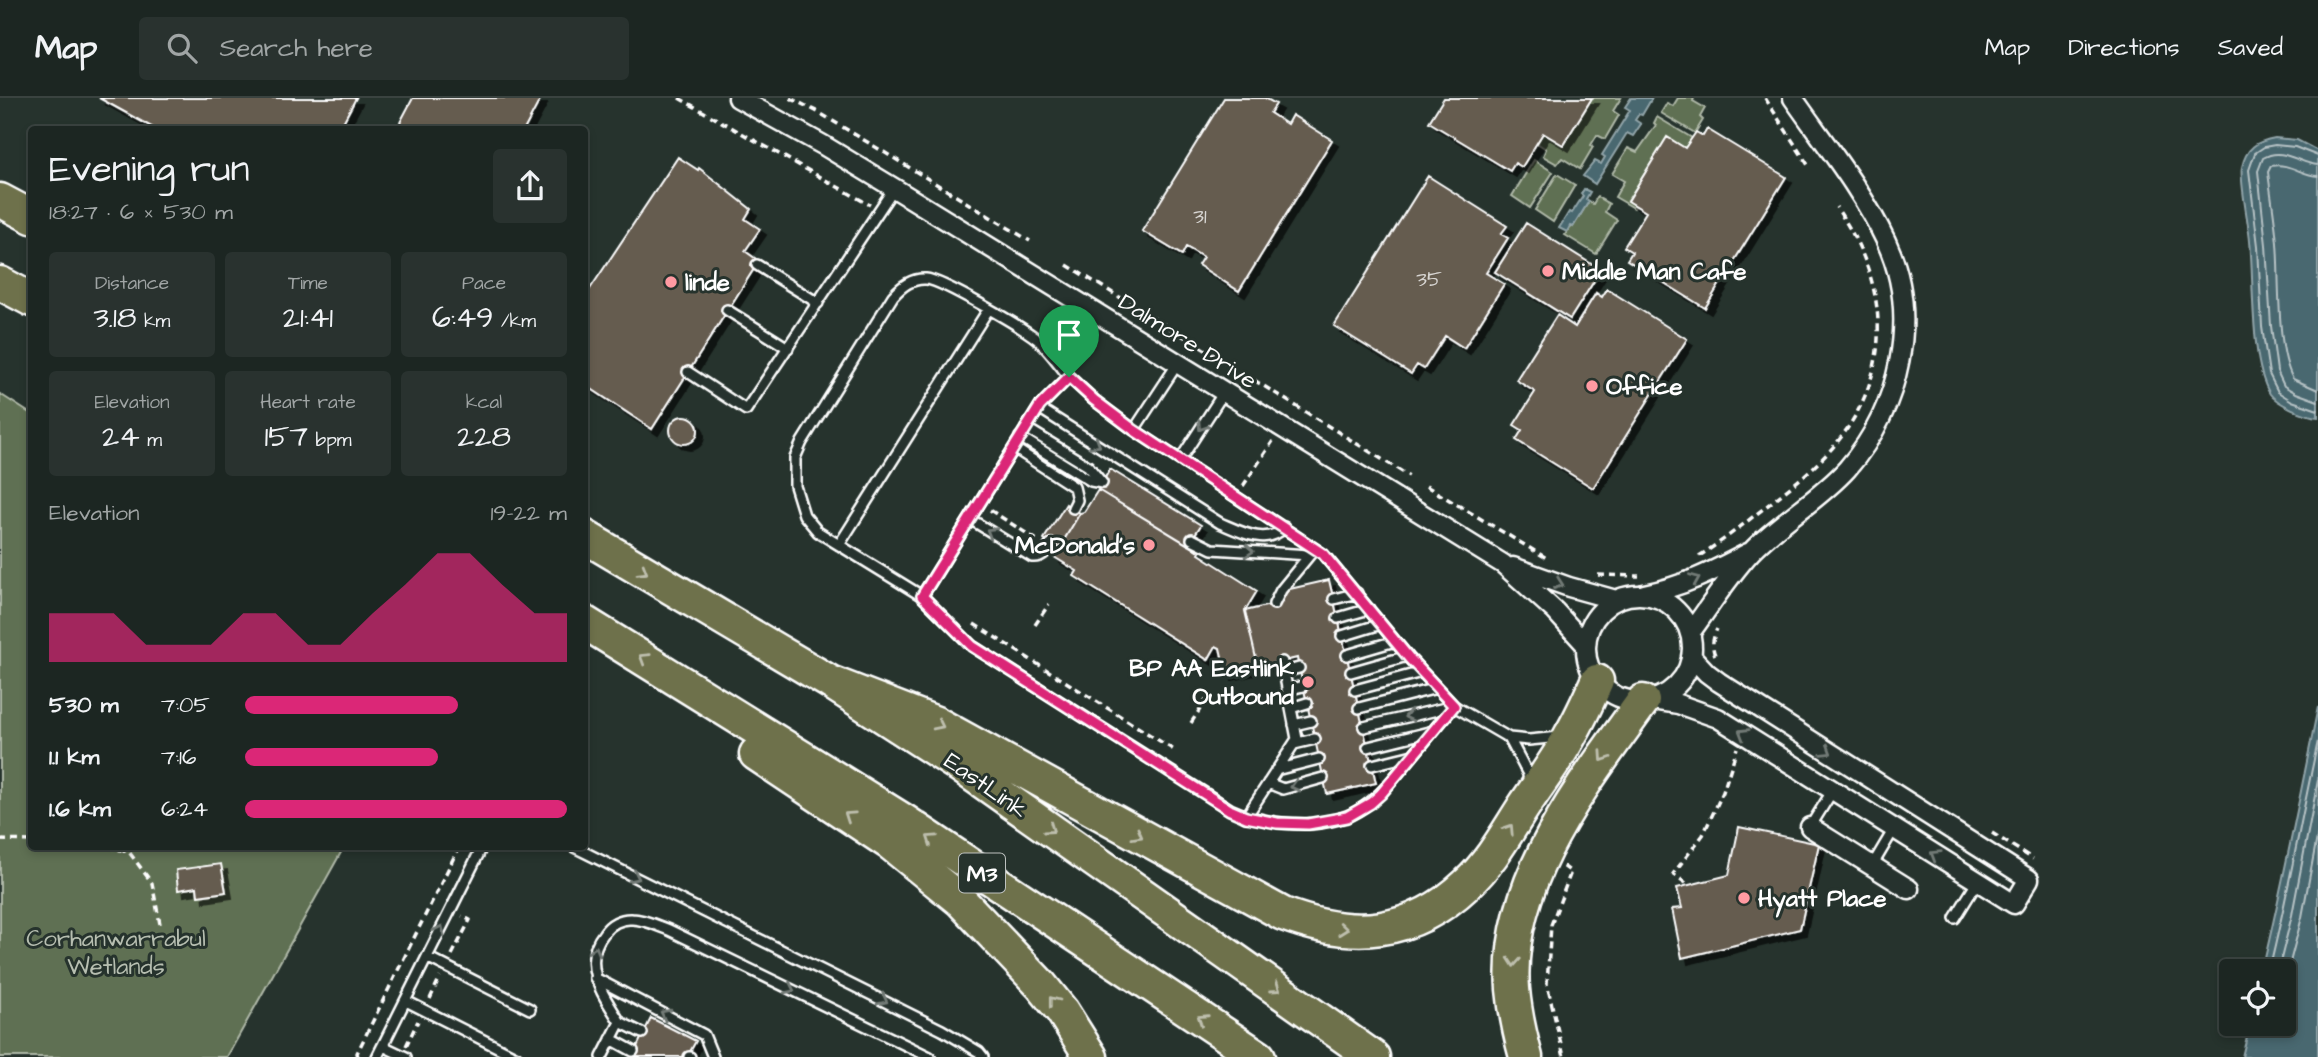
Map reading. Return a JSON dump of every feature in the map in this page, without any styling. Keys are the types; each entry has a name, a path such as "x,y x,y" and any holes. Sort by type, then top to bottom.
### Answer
{"highway":[{"path":"0,200 28,216"},
{"path":"0,283 28,298"},
{"name":"EastLink","path":"588,538 830,682 960,766 1373,1057"},
{"name":"M3","path":"588,624 904,820 1259,1057"},
{"path":"830,682 936,723 1264,905 1304,922 1339,929 1382,930 1437,907 1468,883 1485,864 1572,734 1597,681"},
{"path":"702,694 739,743 891,844 961,901 1041,985 1091,1057"},
{"path":"1526,1057 1514,999 1514,962 1523,908 1531,880 1560,824 1648,701"}],"street":[{"name":"Dalmore Drive","path":"738,98 894,188 1503,564 1555,611 1586,645"},
{"path":"1690,633 1751,552 1830,485 1858,456 1880,421 1888,402 1902,349 1900,289 1886,242 1860,197 1793,98"},
{"path":"1691,656 1719,682 2029,879 2014,904 1718,718 1678,704 1618,697 1597,681 1586,658 1586,645 1588,631 1604,608 1616,600 1669,589 1696,579 1751,552"},
{"name":"Dalmore Drive","path":"1503,564 1616,600"},
{"path":"1636,595 1650,596 1675,609 1690,633 1691,656 1687,671 1678,684 1666,694 1648,701"},
{"path":"1894,829 1911,804"},
{"path":"1810,827 1909,889"}],"lane":[{"path":"688,372 746,410 894,188"},
{"path":"757,265 818,303"},
{"path":"1454,706 1381,794 1347,817 1320,823 1293,824 1246,817 1230,810 972,646 922,596 818,532 804,514 795,486 795,457 893,296 907,283 929,279 1022,328 1037,340 1069,377 1094,400 1134,430 1284,527 1312,552 1331,561 1395,641 1454,706 1509,738 1554,739 1572,734"},
{"path":"727,310 788,348"},
{"path":"839,545 988,310"},
{"path":"1134,430 1178,363"},
{"path":"922,596 1039,408 1069,377"},
{"path":"1180,460 1224,392"},
{"path":"1039,408 1220,523 1257,536 1274,536 1284,527"},
{"path":"1020,438 1091,481 1102,483 1088,466 1026,428"},
{"path":"1014,448 1074,487 1077,500 1073,508"},
{"path":"970,519 1032,557 1045,553 1048,544"},
{"path":"1192,539 1212,549 1312,552"},
{"path":"1274,604 1281,590 1312,552"},
{"path":"1334,599 1357,593"},
{"path":"1338,618 1369,609"},
{"path":"1342,636 1381,624"},
{"path":"1347,655 1395,641"},
{"path":"1351,672 1408,656"},
{"path":"1246,817 1297,739 1282,662"},
{"path":"1284,672 1299,668"},
{"path":"1355,690 1422,672"},
{"path":"1287,690 1303,686"},
{"path":"1359,708 1437,688"},
{"path":"1291,708 1307,703"},
{"path":"1364,727 1454,706"},
{"path":"1294,725 1311,721"},
{"path":"1368,747 1433,731"},
{"path":"1509,738 1528,774 1530,797"},
{"path":"1294,744 1315,739"},
{"path":"1372,765 1413,755"},
{"path":"1276,770 1319,759"},
{"path":"1268,783 1283,789 1323,778"},
{"path":"1810,827 1833,790"},
{"path":"1872,866 1894,829"},
{"path":"377,1057 480,850"},
{"path":"580,850 942,1030 972,1047 983,1057"},
{"path":"1955,918 1978,881"},
{"path":"642,1033 620,1022 596,978 592,965 596,943 606,929 617,921 631,918 669,930 930,1057"},
{"path":"427,957 530,1009"},
{"path":"596,978 704,1035 713,1057"},
{"path":"406,1001 517,1057"},
{"path":"602,1057 620,1022"},
{"path":"611,1039 633,1051"},
{"path":"383,1046 406,1057"}],"path":[{"path":"679,98 879,210"},
{"path":"790,98 818,112 1030,241"},
{"path":"1765,98 1810,168"},
{"path":"1695,559 1719,544 1813,467 1842,436 1857,413 1865,394 1872,374 1878,340 1875,290 1860,244 1836,207"},
{"path":"1067,265 1227,363"},
{"path":"1254,380 1409,476"},
{"path":"1243,486 1273,442"},
{"path":"1426,486 1522,545 1557,563"},
{"path":"980,504 1048,544"},
{"path":"1588,573 1642,576"},
{"path":"1035,625 1049,604"},
{"path":"1716,657 1713,636 1720,622"},
{"path":"974,624 1174,750 1176,747"},
{"path":"1191,723 1206,700"},
{"path":"1686,883 1673,874 1703,835 1723,792 1735,750"},
{"path":"1988,830 2033,859"},
{"path":"0,840 28,841"},
{"path":"120,850 129,852 152,883 160,923"},
{"path":"358,1057 357,1053 458,850"},
{"path":"1544,853 1571,872 1551,925 1547,984 1564,1057"}],"green space":[{"path":"1592,98 1621,98 1613,111 1619,115 1605,139 1597,135 1580,169 1562,158 1557,164 1543,156 1546,149 1537,143 1543,133 1563,145"},
{"path":"1678,98 1694,98 1693,101 1705,108 1700,117 1703,120 1695,133 1661,113 1667,103 1673,106"},
{"path":"1657,117 1692,138 1685,148 1667,138 1628,200 1636,206 1634,208 1615,197 1624,181 1612,174 1628,148 1637,152 1656,125 1654,123"},
{"path":"1534,160 1553,172 1530,208 1512,196"},
{"path":"1557,174 1575,185 1553,222 1535,210"},
{"path":"1597,197 1609,204 1605,212 1617,220 1596,254 1565,235 1589,201 1593,204"},
{"name":"Corhanwarrabul Wetlands","path":"0,394 28,412 28,850 342,850 227,1057 0,1057"}],"water":[{"path":"1631,98 1652,98 1642,115 1639,114 1635,120 1641,124 1633,136 1627,133 1595,184 1583,176 1595,161 1601,164 1605,157 1602,155 1630,110 1625,107"},
{"path":"2275,138 2297,140 2318,151 2318,417 2292,409 2274,398 2264,380 2259,363 2250,241 2241,173 2249,150 2258,143"},
{"path":"1584,189 1590,192 1586,199 1589,201 1573,227 1570,226 1567,232 1559,228 1583,196 1581,194"},
{"path":"2318,707 2318,1057 2242,1057 2247,1036 2296,1036 2296,959 2265,959"}],"building":[{"path":"99,98 356,98 341,126 150,126"},
{"path":"413,98 541,98 526,126 398,126"},
{"path":"1224,98 1265,98 1276,104 1270,113 1287,124 1292,115 1332,140 1239,291 1198,265 1203,257 1186,247 1182,255 1142,231"},
{"path":"1444,98 1592,98 1563,145 1543,133 1522,167 1515,163 1510,171 1429,122"},
{"path":"1707,129 1786,177 1705,308 1627,260 1632,252 1624,247 1646,212 1628,201 1667,137 1685,148 1696,132 1703,136"},
{"name":"linde","path":"678,157 698,170 699,168 751,209 745,219 760,229 745,251 759,261 652,429 588,387 588,292"},
{"path":"1428,176 1507,226 1501,234 1508,238 1486,273 1504,284 1464,348 1445,336 1424,369 1417,365 1411,374 1334,326"},
{"name":"Middle Man Cafe","path":"1526,223 1601,270 1570,319 1495,272"},
{"name":"Office","path":"1607,289 1687,339 1593,488 1516,440 1522,430 1514,425 1535,392 1516,380 1557,315 1575,327 1596,293 1602,297"},
{"path":"684,416 694,420 698,430 694,440 684,444 674,440 670,430 674,420"},
{"path":"1110,469 1201,525 1188,545 1098,490"},
{"path":"1098,490 1200,552 1199,554 1257,591 1245,611 1258,667 1226,674 1220,648 1216,646 1208,660 1074,576 1077,571 1054,557 1080,513 1084,512"},
{"path":"1066,504 1080,513 1059,548 1044,539"},
{"path":"1329,580 1376,783 1327,794 1297,658 1258,667 1245,611 1283,602 1281,591"},
{"name":"Hyatt Place","path":"1739,827 1819,844 1800,929 1682,958 1672,909 1682,908 1677,888 1729,875"},
{"path":"221,864 226,892 198,896 197,887 178,890 176,870"},
{"path":"651,1018 696,1041 687,1057 632,1057"}],"place":[{"name":"Middle Man Cafe","path":"1548,271"},
{"name":"linde","path":"671,282"},
{"name":"Office","path":"1592,386"},
{"name":"McDonald's","path":"1149,545"},
{"name":"BP AA Eastlink Outbound","path":"1308,682"},
{"name":"Hyatt Place","path":"1744,898"}],"route":[{"path":"1069,377 1134,430 1323,554 1409,658 1454,706 1390,785 1371,803 1347,817 1308,824 1277,823 1246,817 1230,810 972,646 922,596 1040,406 1069,377"}]}
